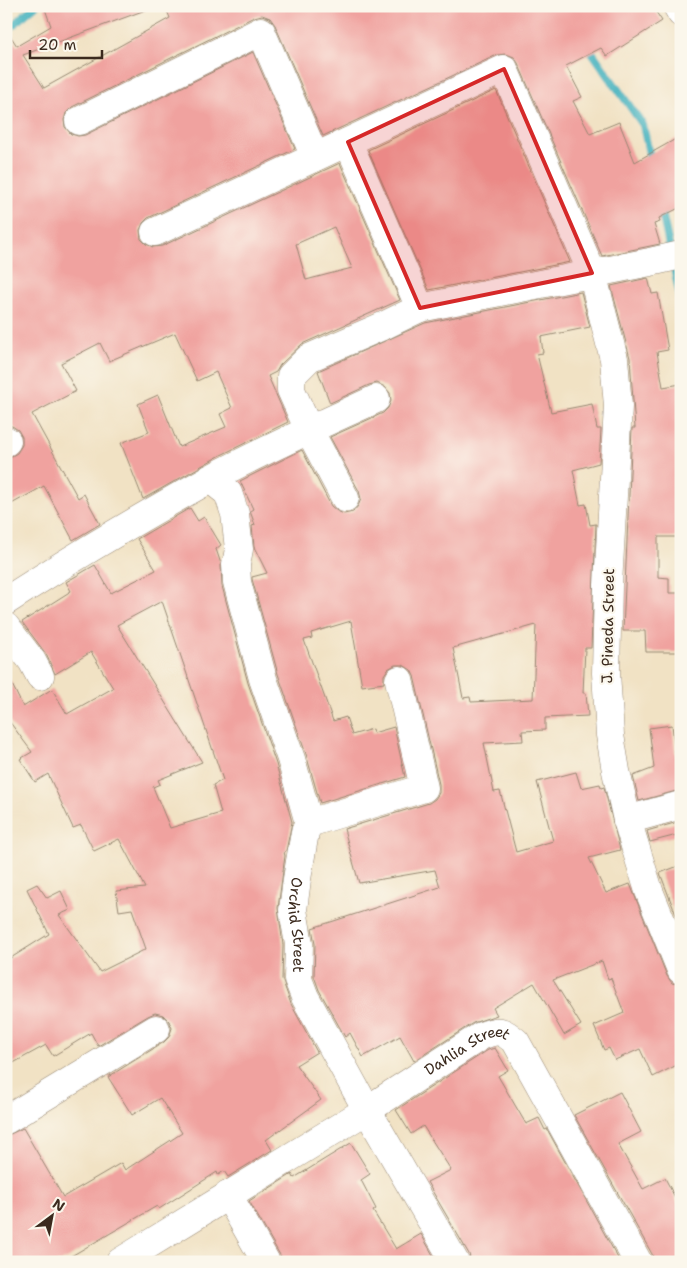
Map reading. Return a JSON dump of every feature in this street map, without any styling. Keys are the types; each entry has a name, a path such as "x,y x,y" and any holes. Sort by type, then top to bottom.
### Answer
{"street":[{"path":"677,6 681,13"},
{"path":"79,121 261,31 316,157"},
{"name":"J. Pineda Street","path":"348,142 504,69 592,273 614,359 618,406 608,585 606,673 610,735 627,820 649,891 681,970"},
{"path":"155,232 348,142 420,308"},
{"path":"345,498 309,430 291,390 291,376 309,358 420,308 650,262 681,254"},
{"path":"6,601 210,479 376,399"},
{"path":"210,479 228,493 235,514 239,549 236,565 237,582 263,679 291,759 309,823 424,788 399,680"},
{"path":"6,627 40,676"},
{"path":"627,820 681,805"},
{"name":"Orchid Street","path":"309,823 305,832 293,910 299,944 298,980 305,997 366,1110 455,1262"},
{"path":"6,1120 156,1030"},
{"name":"Dahlia Street","path":"120,1262 366,1110 481,1036 495,1030 505,1033 516,1042 638,1262"},
{"path":"228,1195 266,1262"}],"highlighted area":[{"path":"504,69 592,273 420,308 348,142"}],"building":[{"path":"44,6 148,6 148,9 23,55 44,88 170,18 165,6 652,6 662,21 607,56 601,48 566,66 582,97 573,101 590,134 619,122 635,162 681,136 681,207 659,218 660,222 654,224 660,244 602,256 518,63 514,57 506,54 497,55 323,136 275,25 270,18 262,15 254,17 72,107 66,113 65,127 71,134 85,135 253,52 295,149 148,218 140,230 141,239 153,247 162,246 340,163 400,300 302,344 280,365 276,372 268,376 288,422 221,455 143,499 121,443 149,432 138,404 158,395 179,447 226,427 220,414 232,408 216,372 197,381 175,333 109,361 100,343 61,363 76,391 32,414 78,498 84,494 100,524 73,540 44,486 6,507 6,457 17,453 22,445 22,437 18,430 12,426 6,426 6,29 17,46 51,26","holes":["334,227 352,268 306,280 296,244"]},
{"path":"496,90 570,262 429,290 368,150"},
{"path":"648,278 652,294 658,293 668,350 657,352 663,387 681,384 681,417 679,417 681,537 658,537 658,577 669,578 669,593 679,593 681,652 646,652 645,631 623,631 632,428 635,428 630,358 611,286"},
{"path":"581,292 590,327 541,337 543,353 537,354 551,412 592,404 597,429 601,429 599,463 573,470 580,505 586,504 590,525 596,524 591,648 585,648 583,693 586,693 588,716 545,718 545,730 522,731 523,741 484,743 494,792 500,791 516,852 553,841 537,782 576,772 581,788 600,784 601,788 604,787 620,850 589,858 606,893 630,884 667,976 672,983 681,985 681,1063 653,1077 640,1049 615,1060 609,1048 604,1050 594,1026 624,1013 611,978 608,979 602,961 553,980 581,1025 564,1035 534,983 493,1008 497,1015 473,1023 414,1061 400,1036 363,1057 350,1033 345,1037 319,990 314,976 315,944 312,928 440,887 435,870 359,883 344,829 429,803 439,793 439,784 411,670 403,665 395,665 388,669 384,675 384,683 362,686 351,621 311,633 312,638 304,640 333,721 346,717 352,735 372,729 373,733 394,727 405,777 320,803 306,754 278,674 252,579 252,577 267,573 254,547 252,526 255,525 250,511 253,509 240,481 302,450 331,506 344,514 353,512 361,499 359,491 330,437 383,413 391,401 390,393 385,387 377,383 330,403 318,371 425,323","holes":["536,625 533,699 471,702 470,697 463,698 453,648"]},
{"path":"190,508 198,521 204,517 221,545 216,549 221,564 222,586 248,683 276,764 292,822 286,851 284,852 278,908 283,945 282,979 291,1004 317,1052 296,1065 321,1100 266,1140 272,1150 228,1177 224,1171 218,1175 217,1172 159,1209 157,1206 61,1262 6,1262 6,1136 23,1128 63,1197 121,1163 125,1170 182,1133 160,1098 132,1115 108,1077 169,1037 172,1028 169,1021 163,1015 155,1013 148,1016 98,1046 91,1033 53,1056 46,1045 6,1067 6,961 49,934 27,889 37,884 47,898 61,891 70,910 59,915 100,972 146,949 132,909 119,911 116,891 145,888 119,839 94,851 81,825 73,828 48,774 35,782 20,759 32,752 6,717 6,672 23,707 52,689 67,714 113,688 91,652 55,674 46,654 22,622 71,591 66,582 95,565 111,593 156,570 137,539","holes":["162,601 223,780 213,785 221,813 170,828 153,787 160,784 158,780 202,762 117,625"]},
{"path":"672,725 680,790 639,801 633,776 654,768 649,728"},
{"path":"681,821 681,834 650,842 647,831"},
{"path":"681,865 681,928 660,873"},
{"path":"495,1048 508,1070 498,1076 526,1124 539,1118 545,1130 547,1129 620,1262 471,1262 469,1254 427,1182 451,1170 423,1126 411,1134 396,1110 488,1050"},
{"path":"620,1092 641,1132 618,1144 643,1189 665,1178 681,1209 681,1258 674,1262 654,1262 652,1254 574,1115"},
{"path":"351,1143 370,1174 361,1180 376,1209 373,1211 396,1249 421,1234 437,1262 284,1262 249,1201 292,1174 294,1178"}],"waterway":[{"path":"6,31 35,6"},
{"path":"587,45 643,125 651,163"},
{"path":"661,208 681,300"}]}
